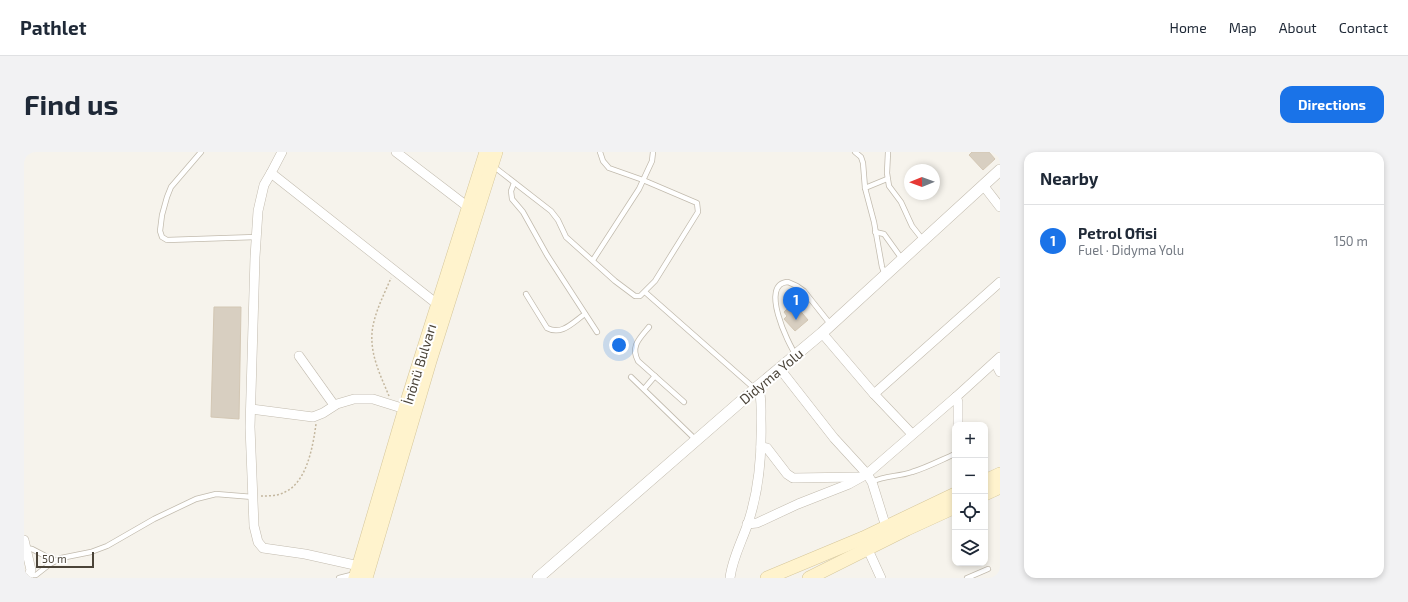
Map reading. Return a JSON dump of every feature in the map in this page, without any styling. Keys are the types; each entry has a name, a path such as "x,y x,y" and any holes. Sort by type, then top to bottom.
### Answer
{"main road":[{"name":"İnönü Bulvarı","path":"359,574 405,409 486,152"},
{"name":"İnönü Bulvarı","path":"359,574 430,361 496,152"},
{"path":"988,480 1000,474"},
{"path":"988,493 1000,487"},
{"path":"809,578 865,543 886,527 952,495"},
{"path":"767,578 865,543 952,508"}],"street":[{"path":"282,152 264,185 260,204 257,237 251,409 254,526 258,542 263,548 305,554 359,574"},
{"path":"396,152 468,207"},
{"name":"Didyma Yolu","path":"538,578 756,388 822,333 1000,170"},
{"path":"271,173 438,304"},
{"path":"983,185 1000,207"},
{"path":"874,394 1000,282"},
{"path":"822,333 874,394 912,434"},
{"path":"299,356 334,405"},
{"path":"998,359 1000,372"},
{"path":"747,524 757,523 772,517 798,504 849,484 863,475 956,397 998,359"},
{"path":"780,369 863,475 872,482 886,527"},
{"path":"730,578 735,555 747,524 759,474 761,394 756,388"},
{"path":"956,397 958,402 958,422"},
{"path":"251,409 313,417 323,413 334,405 354,399 373,399 405,409"},
{"path":"760,447 767,448 787,474 793,478 863,475"},
{"path":"865,543 881,578"},
{"path":"25,544 31,570 29,577"}],"lane":[{"path":"201,152 171,187 162,215 160,231 162,237 167,240 257,237"},
{"path":"492,165 551,211 558,220 566,237 593,260 615,282 635,296 640,296 655,281 698,212 697,203 643,180 609,168 603,161 600,152"},
{"path":"593,260 639,189 652,161 653,152"},
{"path":"855,152 862,160 865,188 885,275"},
{"path":"888,152 887,179 901,202 912,226 923,240"},
{"path":"865,188 887,179"},
{"path":"514,183 511,191 512,198 524,212 547,255 597,332"},
{"path":"875,232 884,234 902,259"},
{"path":"796,355 787,341 778,313 776,295 781,284 785,282 801,288 831,325"},
{"path":"645,292 756,388"},
{"path":"526,294 547,328 551,330 562,330 585,314"},
{"path":"649,327 636,343 634,353 638,361 684,402"},
{"path":"644,389 655,376"},
{"path":"631,377 696,440"},
{"path":"872,482 880,478 911,472 952,455"},
{"path":"29,577 36,575 55,561 68,556 84,554 99,549 154,519 202,497 223,494 253,497"},
{"path":"25,544 55,561"},
{"path":"967,578 988,570"},
{"path":"339,578 359,574"}],"path":[{"path":"392,405 375,361 372,342 375,318 394,270"},
{"path":"253,497 282,494 296,485 302,476 309,459 314,436 316,416"}],"building":[{"path":"972,152 989,152 995,159 983,170 969,155"},
{"path":"791,305 795,309 797,307 808,320 795,331 784,319 787,316 784,312"},
{"path":"214,307 241,307 239,419 211,417"}],"place":[{"name":"Petrol Ofisi","path":"796,320"}]}
